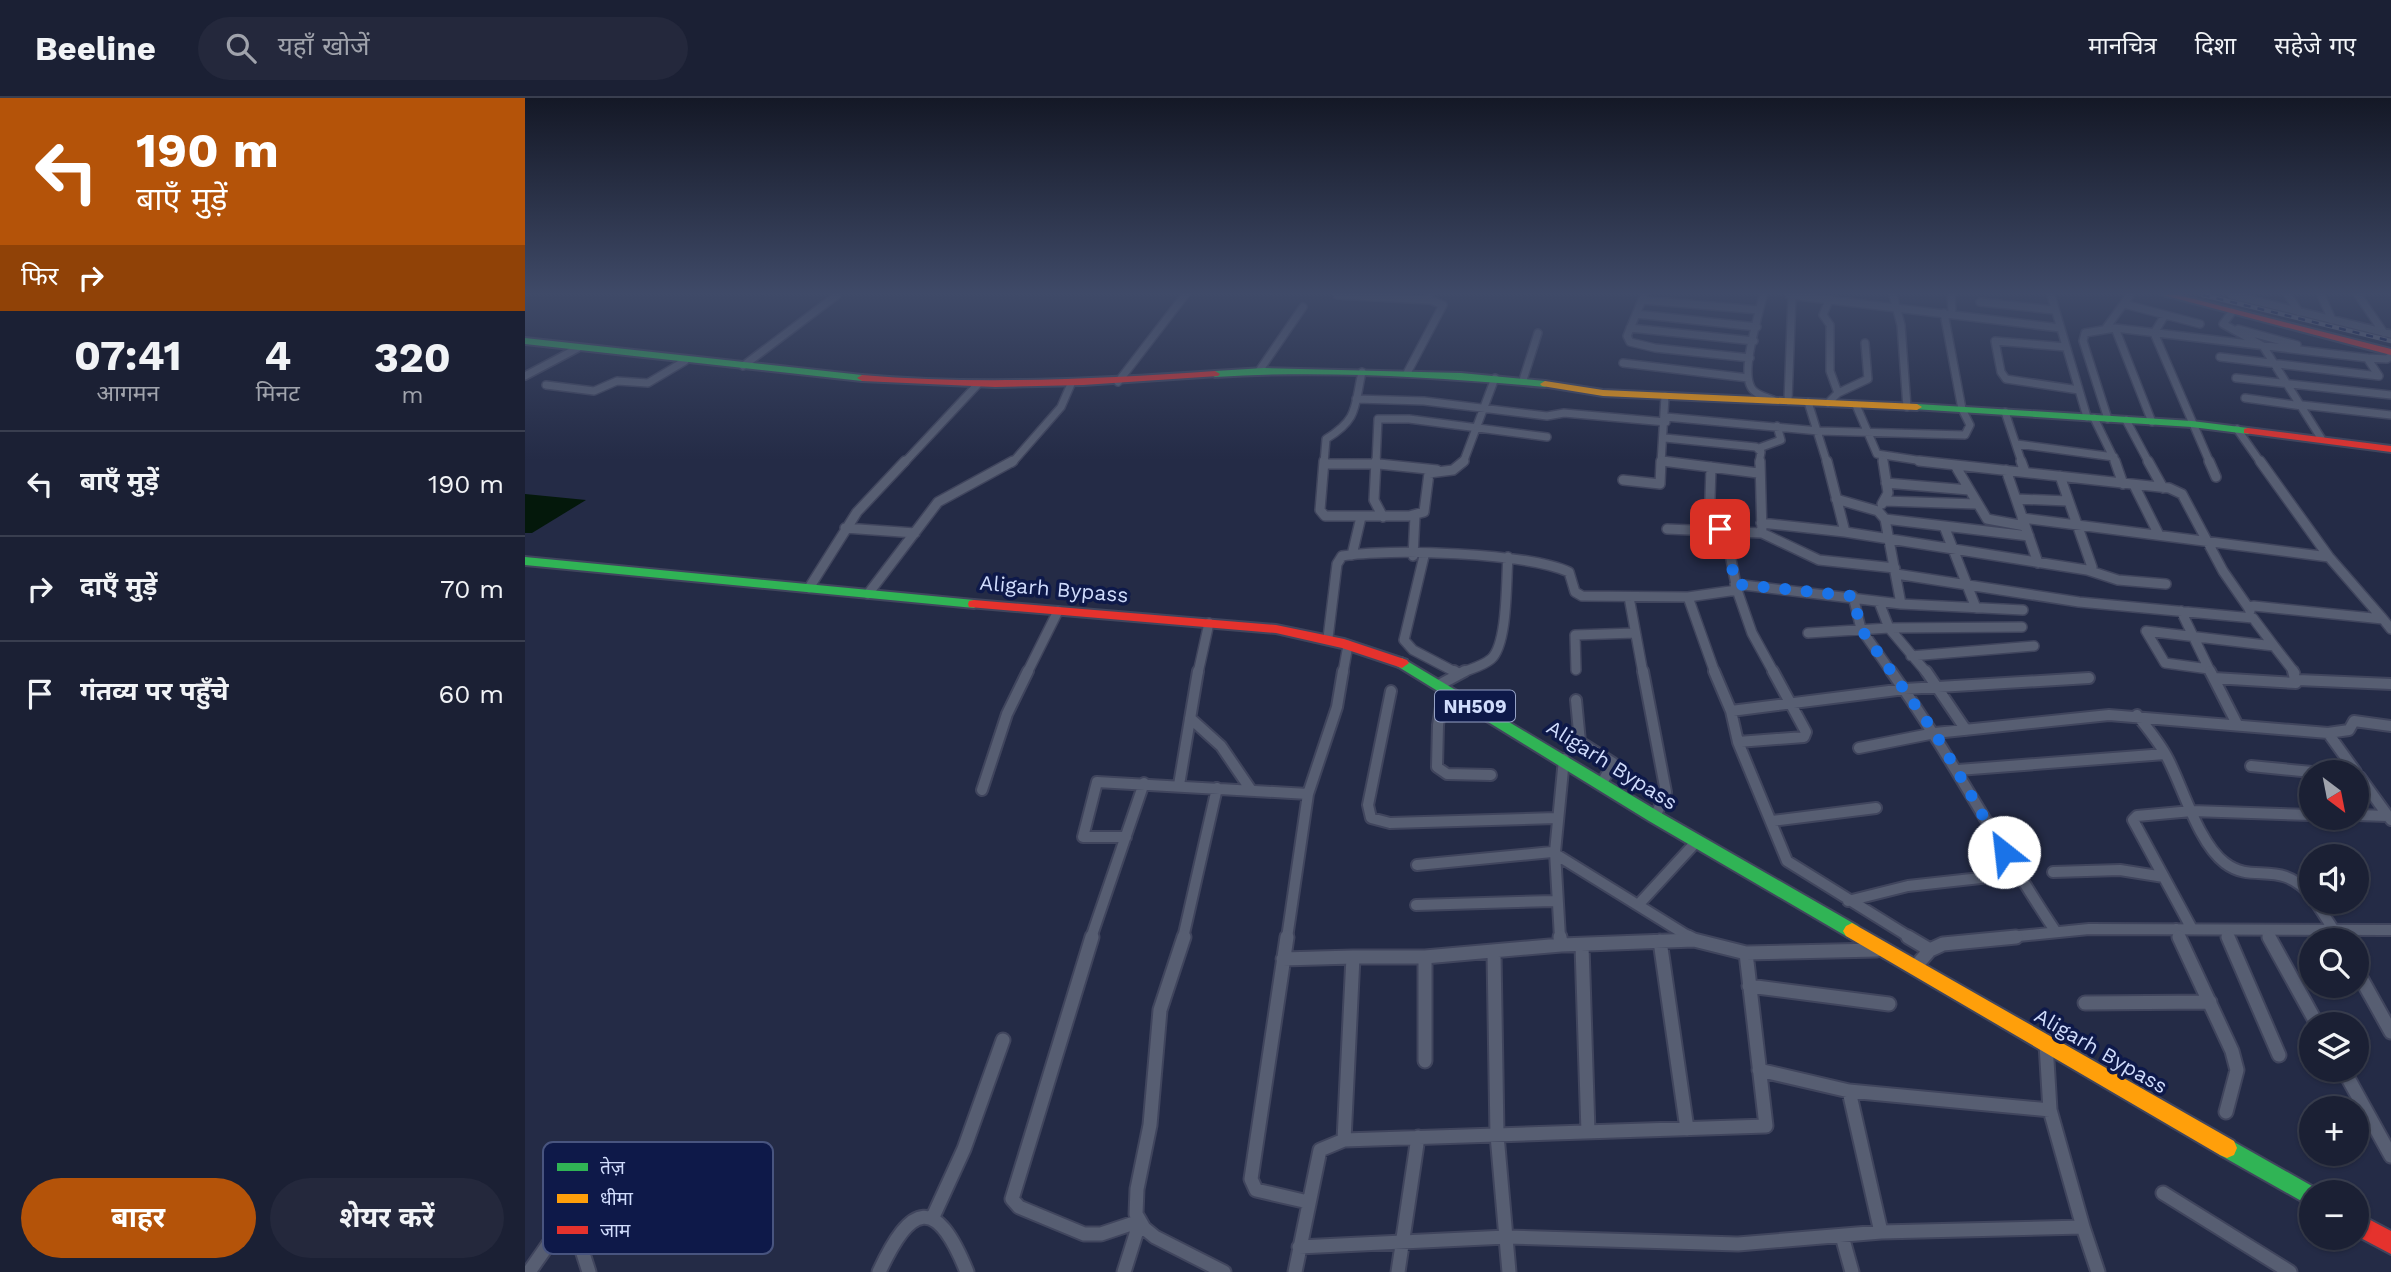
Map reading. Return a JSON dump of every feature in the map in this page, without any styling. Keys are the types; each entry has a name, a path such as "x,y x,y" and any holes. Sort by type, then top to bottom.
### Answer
{"main road":[{"path":"593,350 868,380 978,384 1118,382 1259,371 1408,373 1523,380 1604,393 1808,402 1833,398 1856,405 2192,424 2391,449"},
{"path":"2363,350 2390,358"},
{"name":"Aligarh Bypass","path":"525,561 810,588 873,588 1058,611 1276,629 1328,638 1410,666 1563,759 1607,775 1655,817 1884,950 1923,957 2046,1044 2299,1190"},
{"path":"2369,1231 2391,1243"}],"street":[{"path":"525,376 575,350"},
{"path":"743,366 764,350"},
{"path":"1118,382 1143,350"},
{"path":"1259,371 1274,350"},
{"path":"1408,373 1420,350"},
{"path":"1523,380 1533,350"},
{"path":"1674,350 1750,358"},
{"path":"1752,350 1748,378 1752,390 1780,400 1785,350"},
{"path":"1830,350 1833,398 1868,379 1866,350"},
{"path":"1903,350 1907,407"},
{"path":"1356,399 1483,407 1547,416 1564,413 1954,438 1970,429 1962,409 1953,350"},
{"path":"1997,350 2001,372 2006,379 2079,390"},
{"path":"2067,350 2079,390 2115,457 2123,484"},
{"path":"2084,350 2096,418"},
{"path":"2124,350 2153,422"},
{"path":"2161,350 2216,477"},
{"path":"2266,350 2321,439"},
{"path":"2291,350 2390,358"},
{"path":"2313,350 2328,354"},
{"path":"2221,357 2379,376 2367,358"},
{"path":"546,385 594,391 617,381 648,383 685,361"},
{"path":"1623,363 1748,378"},
{"path":"1361,372 1356,399 1346,427 1328,437 1320,510 1322,515 1415,516 1426,509 1429,473 1437,470"},
{"path":"1325,464 1374,464 1453,470 1462,465 1495,378"},
{"path":"2236,378 2391,395"},
{"path":"810,588 857,512 978,384"},
{"path":"873,588 940,499 1012,463 1061,407 1071,384"},
{"path":"1623,480 1658,485 1665,438 1665,396"},
{"path":"2245,398 2391,415"},
{"path":"1808,402 1819,431 1846,532"},
{"path":"1856,405 1877,454 1882,457 2162,488 2182,494 2210,541 2223,571 2298,680"},
{"path":"2005,412 2025,472"},
{"path":"1383,517 1375,506 1374,464 1377,421 1381,418 1547,437"},
{"path":"2126,420 2162,488"},
{"path":"1665,438 1759,448 1781,440 1777,426"},
{"path":"2237,429 2329,557 2391,629"},
{"path":"2017,444 2115,457"},
{"path":"1759,448 1762,452 1758,473 1762,528"},
{"path":"1878,510 1888,493 1882,457"},
{"path":"1662,461 1758,473"},
{"path":"1711,467 1715,529 1728,544 1736,587 1752,633 1806,732 1804,737 1738,741"},
{"path":"1956,467 1987,519 2076,524 2210,541 2246,549 2329,557"},
{"path":"2006,470 2038,563"},
{"path":"2060,476 2092,568 2087,570"},
{"path":"1886,483 1969,490"},
{"path":"2134,485 2159,535"},
{"path":"1836,499 1878,510 1885,519 1901,604"},
{"path":"2016,499 2068,500"},
{"path":"1884,501 1977,504"},
{"path":"1413,556 1415,516"},
{"path":"1352,555 1361,517"},
{"path":"1885,519 2029,536"},
{"path":"1944,526 1970,584 1976,608"},
{"path":"845,528 915,533"},
{"path":"1762,528 1819,560 2080,601 2253,618"},
{"path":"1667,529 1762,528 1846,532 2087,570 2118,580 2166,584"},
{"path":"1328,638 1337,564 1342,556 1352,555 1508,557 1563,568 1572,575 1577,595 1688,597 1736,587 1853,596 1901,604 2023,610"},
{"path":"1425,556 1404,640 1413,650 1455,674"},
{"path":"1491,775 1447,774 1437,767 1438,725 1442,685 1455,674 1486,662 1499,649 1508,557"},
{"path":"1853,596 1861,629 1935,733 2017,874 2056,932"},
{"path":"1629,597 1666,792 1655,817"},
{"path":"1688,597 1703,645 1731,711 1738,741 1787,861 1848,901 1923,957 1943,944 2089,929 2299,933"},
{"path":"1879,602 1889,628 1939,687 1966,730"},
{"path":"2248,607 2383,619"},
{"path":"982,790 1007,714 1058,611"},
{"path":"2181,611 2237,724"},
{"path":"1179,785 1209,623"},
{"path":"1808,634 1889,628 2022,627"},
{"path":"2274,646 2146,631 2165,663 2211,674 2270,683 2298,680 2391,684"},
{"path":"1576,670 1575,635 1635,633"},
{"path":"1308,1202 1265,1194 1256,1190 1251,1179 1308,794 1337,707 1348,645"},
{"path":"1911,656 2034,646"},
{"path":"1731,711 1905,689 2089,678"},
{"path":"1391,691 1369,805 1371,818 1390,823 1556,818"},
{"path":"1576,700 1580,742 1611,761 1607,775"},
{"path":"1859,748 1935,733 2109,715 2137,715 2328,733 2350,730 2354,721 2391,726"},
{"path":"2137,715 2165,754 2193,811 2226,864 2292,876 2299,881"},
{"path":"1190,718 1221,746 1251,790"},
{"path":"2328,733 2348,760"},
{"path":"1958,771 2165,754"},
{"path":"1561,946 1554,901 1552,852 1563,759"},
{"path":"2251,766 2299,771"},
{"path":"1126,837 1083,837 1097,782 1308,794"},
{"path":"1140,1221 1101,1234 1084,1234 1019,1207 1012,1199 1098,916 1144,783"},
{"path":"1217,788 1187,926 1160,1010 1150,1125 1137,1189 1136,1214 1155,1237 1224,1272"},
{"path":"2369,789 2390,818"},
{"path":"1772,821 1876,808"},
{"path":"2192,929 2133,820 2145,813 2193,811 2299,815"},
{"path":"2369,816 2390,818"},
{"path":"1639,904 1697,841"},
{"path":"1417,865 1552,852 1694,940"},
{"path":"2053,872 2120,870 2164,877"},
{"path":"1848,901 1908,886 2017,874"},
{"path":"1416,905 1554,901"},
{"path":"2176,929 2210,1002 2237,1070 2226,1112"},
{"path":"2225,930 2279,1055"},
{"path":"2369,932 2391,930"},
{"path":"2266,931 2310,1012"},
{"path":"1283,959 1425,957 1561,946 1694,940 1746,953 1884,950"},
{"path":"1660,941 1687,1129"},
{"path":"1582,946 1588,1132"},
{"path":"1494,953 1497,1135 1509,1272"},
{"path":"1295,1272 1320,1150 1344,1140 1766,1126 1746,953"},
{"path":"1344,1140 1353,957"},
{"path":"1425,957 1425,1061"},
{"path":"1749,986 1889,1004"},
{"path":"2369,993 2391,1032"},
{"path":"2085,1003 2210,1002"},
{"path":"932,1219 964,1149 1003,1041"},
{"path":"2046,1044 2050,1110 2098,1272"},
{"path":"1759,1070 1849,1091 2050,1110"},
{"path":"2350,1082 2391,1156"},
{"path":"1849,1091 1881,1232"},
{"path":"1398,1272 1418,1137"},
{"path":"2163,1194 2290,1272"},
{"path":"879,1272 906,1225 918,1219 932,1219 953,1235 967,1272"},
{"path":"1123,1272 1140,1221"},
{"path":"1299,1247 1506,1237 1738,1244 1881,1232 2083,1227"},
{"path":"1842,1236 1852,1272"},
{"path":"529,1272 543,1253"},
{"path":"583,1254 589,1272"}],"shaded area":[{"path":"525,494 586,500 532,533 525,533"}],"traffic: fast":[{"path":"605,350 862,378"},
{"path":"1215,374 1264,371 1461,376 1545,384"},
{"path":"1917,407 2192,424 2248,431"},
{"path":"525,561 974,604"},
{"path":"1402,663 1655,817 1852,931"},
{"path":"2227,1148 2299,1190"}],"traffic: slow":[{"path":"1545,384 1603,393 1917,407"},
{"path":"1852,931 2227,1148"}],"traffic: jam":[{"path":"2382,350 2391,352"},
{"path":"862,378 995,384 1215,374"},
{"path":"2248,431 2391,449"},
{"path":"974,604 1276,629 1344,644 1402,663"},
{"path":"2369,1231 2391,1243"}],"route":[{"path":"1720,529 1728,544 1735,584 1853,596 1861,629 1935,733 1967,784 2004,852"}]}
